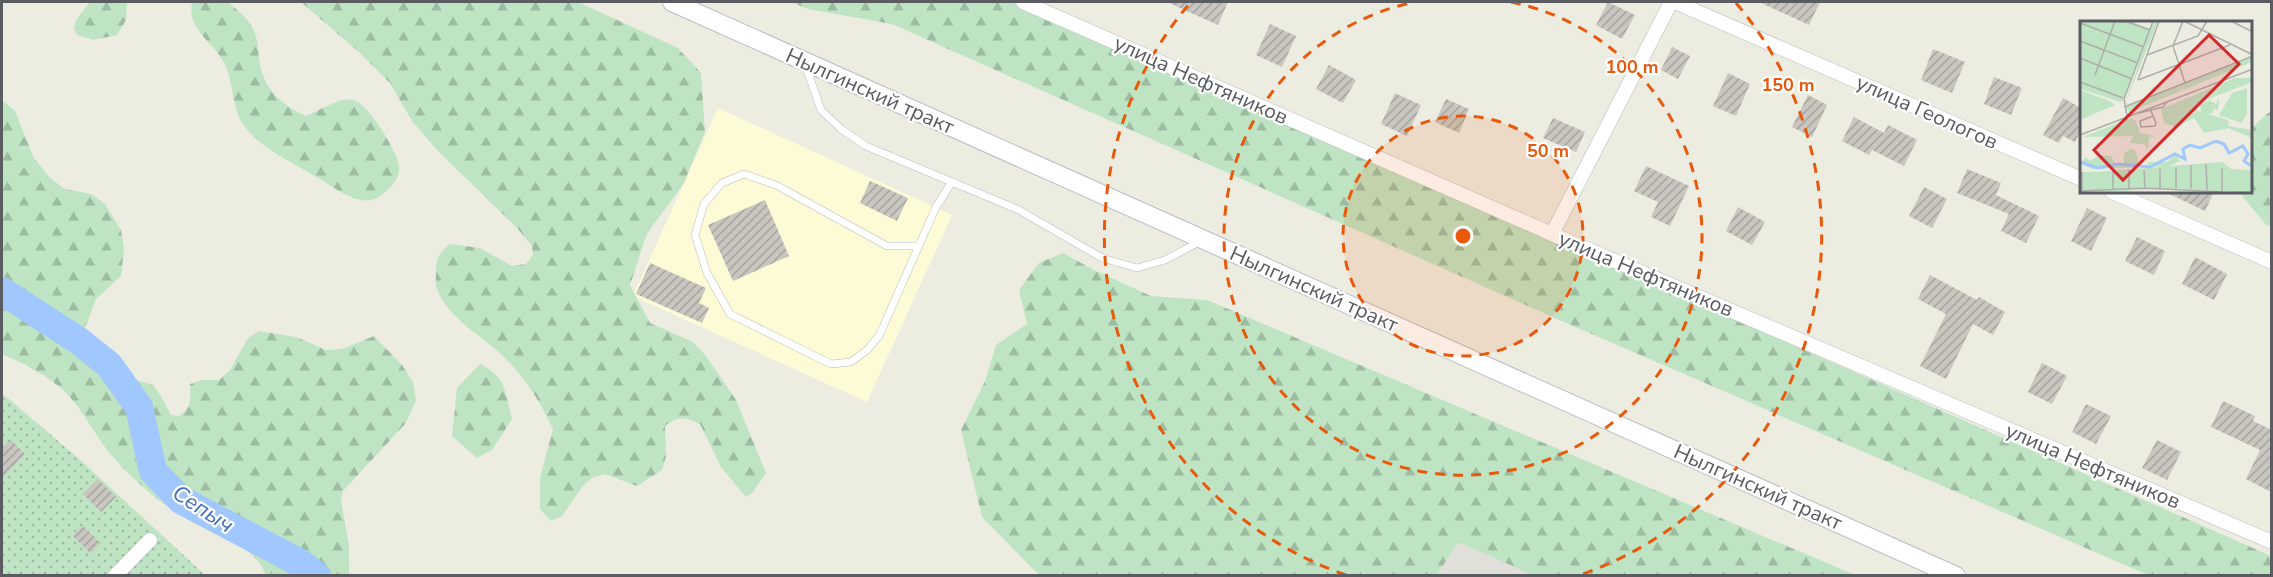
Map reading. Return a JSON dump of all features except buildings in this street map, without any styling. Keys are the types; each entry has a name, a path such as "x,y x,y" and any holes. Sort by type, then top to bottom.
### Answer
{"main road":[{"name":"Нылгинский тракт","path":"672,2 1956,576"}],"street":[{"name":"улица Нефтяников","path":"1023,2 1552,234 2271,542"},
{"path":"1552,234 1673,2"},
{"name":"улица Геологов","path":"1673,2 2080,179"},
{"path":"2117,194 2271,262"},
{"path":"115,576 150,540"}],"lane":[{"path":"804,62 821,110 841,129 866,146 1019,210 1102,258 1137,268 1165,260 1204,240"},
{"path":"918,246 887,246 776,185 744,174 722,183 704,204 694,235 707,273 730,314 831,364 850,362 867,350 879,336 936,207 952,182"}],"shaded area":[{"path":"718,108 952,215 867,402 633,296"},
{"path":"1458,542 1533,575 1437,576"}],"green space":[{"path":"90,2 127,2 126,20 117,35 93,40 77,35 74,28 76,20"},
{"path":"192,2 228,2 245,18 256,36 261,68 268,86 280,100 296,111 306,116 335,102 347,100 353,100 366,109 397,158 398,175 390,188 372,200 351,197 280,156 252,135 240,119 229,76 222,59 196,26 191,11"},
{"path":"301,2 578,2 678,48 701,73 705,132 683,185 647,233 630,285 650,323 693,342 706,356 736,400 766,473 752,493 746,497 721,467 700,424 678,419 665,426 666,457 662,470 637,486 605,474 592,478 582,487 562,516 551,521 540,509 540,478 553,429 539,401 522,377 499,352 459,320 443,300 436,283 438,259 450,244 480,248 512,266 526,264 533,255 532,246 517,228 438,151 412,121 390,83 361,54"},
{"path":"791,2 1015,2 2271,556 2271,575 2148,575 1557,319 892,24 808,9"},
{"path":"2,100 15,111 34,158 50,178 65,189 91,194 105,204 121,230 124,249 121,276 96,299 83,333 85,350 101,369 153,385 171,415 179,416 190,402 190,384 202,380 219,380 230,370 248,338 259,331 296,337 326,350 342,349 374,336 402,365 413,382 416,400 406,423 343,491 341,500 349,546 349,575 265,575 260,564 250,553 167,506 140,484 113,457 71,398 50,379 2,354"},
{"path":"2271,112 2272,225 2267,226 2241,194 2252,194 2252,128"},
{"path":"1063,253 1151,296 1207,300 1855,575 1533,575 1458,542 1437,575 1039,575 982,517 961,430 985,381 996,345 1027,324 1019,290 1039,263"},
{"path":"480,364 500,380 512,419 492,450 477,458 452,436 457,388"},
{"path":"2,393 78,458 205,575 2,575"}],"waterway":[{"name":"Сепыч","path":"2,291 79,341 109,365 139,407 153,471 181,500 302,564 317,576"}]}
